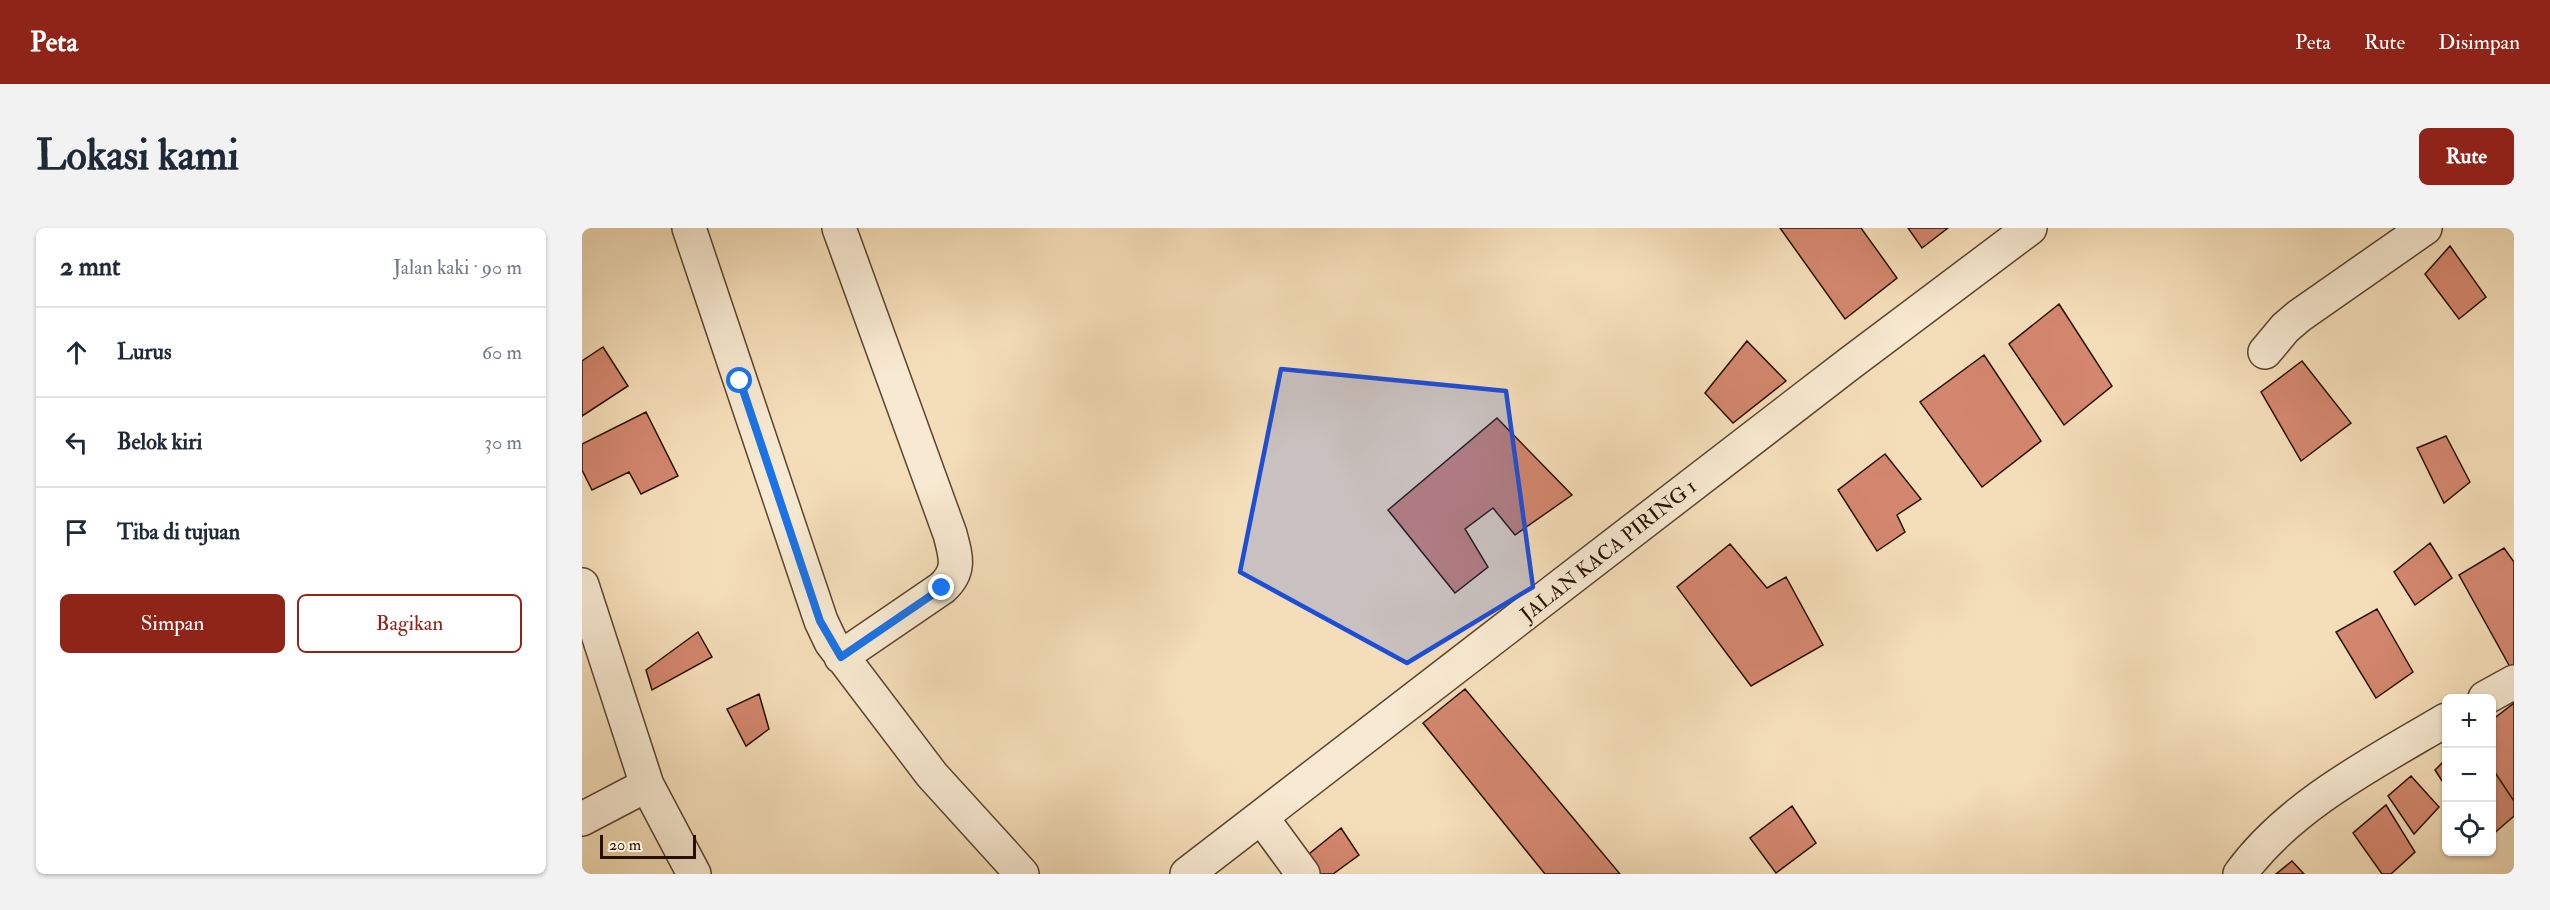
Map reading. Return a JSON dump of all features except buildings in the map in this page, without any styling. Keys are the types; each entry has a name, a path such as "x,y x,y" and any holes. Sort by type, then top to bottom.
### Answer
{"street":[{"path":"689,228 820,621 841,657 940,784 1022,874"},
{"path":"839,228 950,534 956,564 952,579 942,588 841,657"},
{"name":"JALAN KACA PIRING 1","path":"1187,874 1839,371 2030,228"},
{"path":"2265,351 2285,327 2299,316 2425,228"},
{"path":"582,585 647,784 694,874"},
{"path":"2494,694 2514,682"},
{"path":"2240,874 2252,858 2293,819 2361,770 2442,722"},
{"path":"582,819 647,784"},
{"path":"1262,818 1303,874"}],"highlighted area":[{"path":"1281,369 1506,391 1533,587 1407,663 1240,572"}],"route":[{"path":"740,381 820,621 841,657 942,588"}]}
